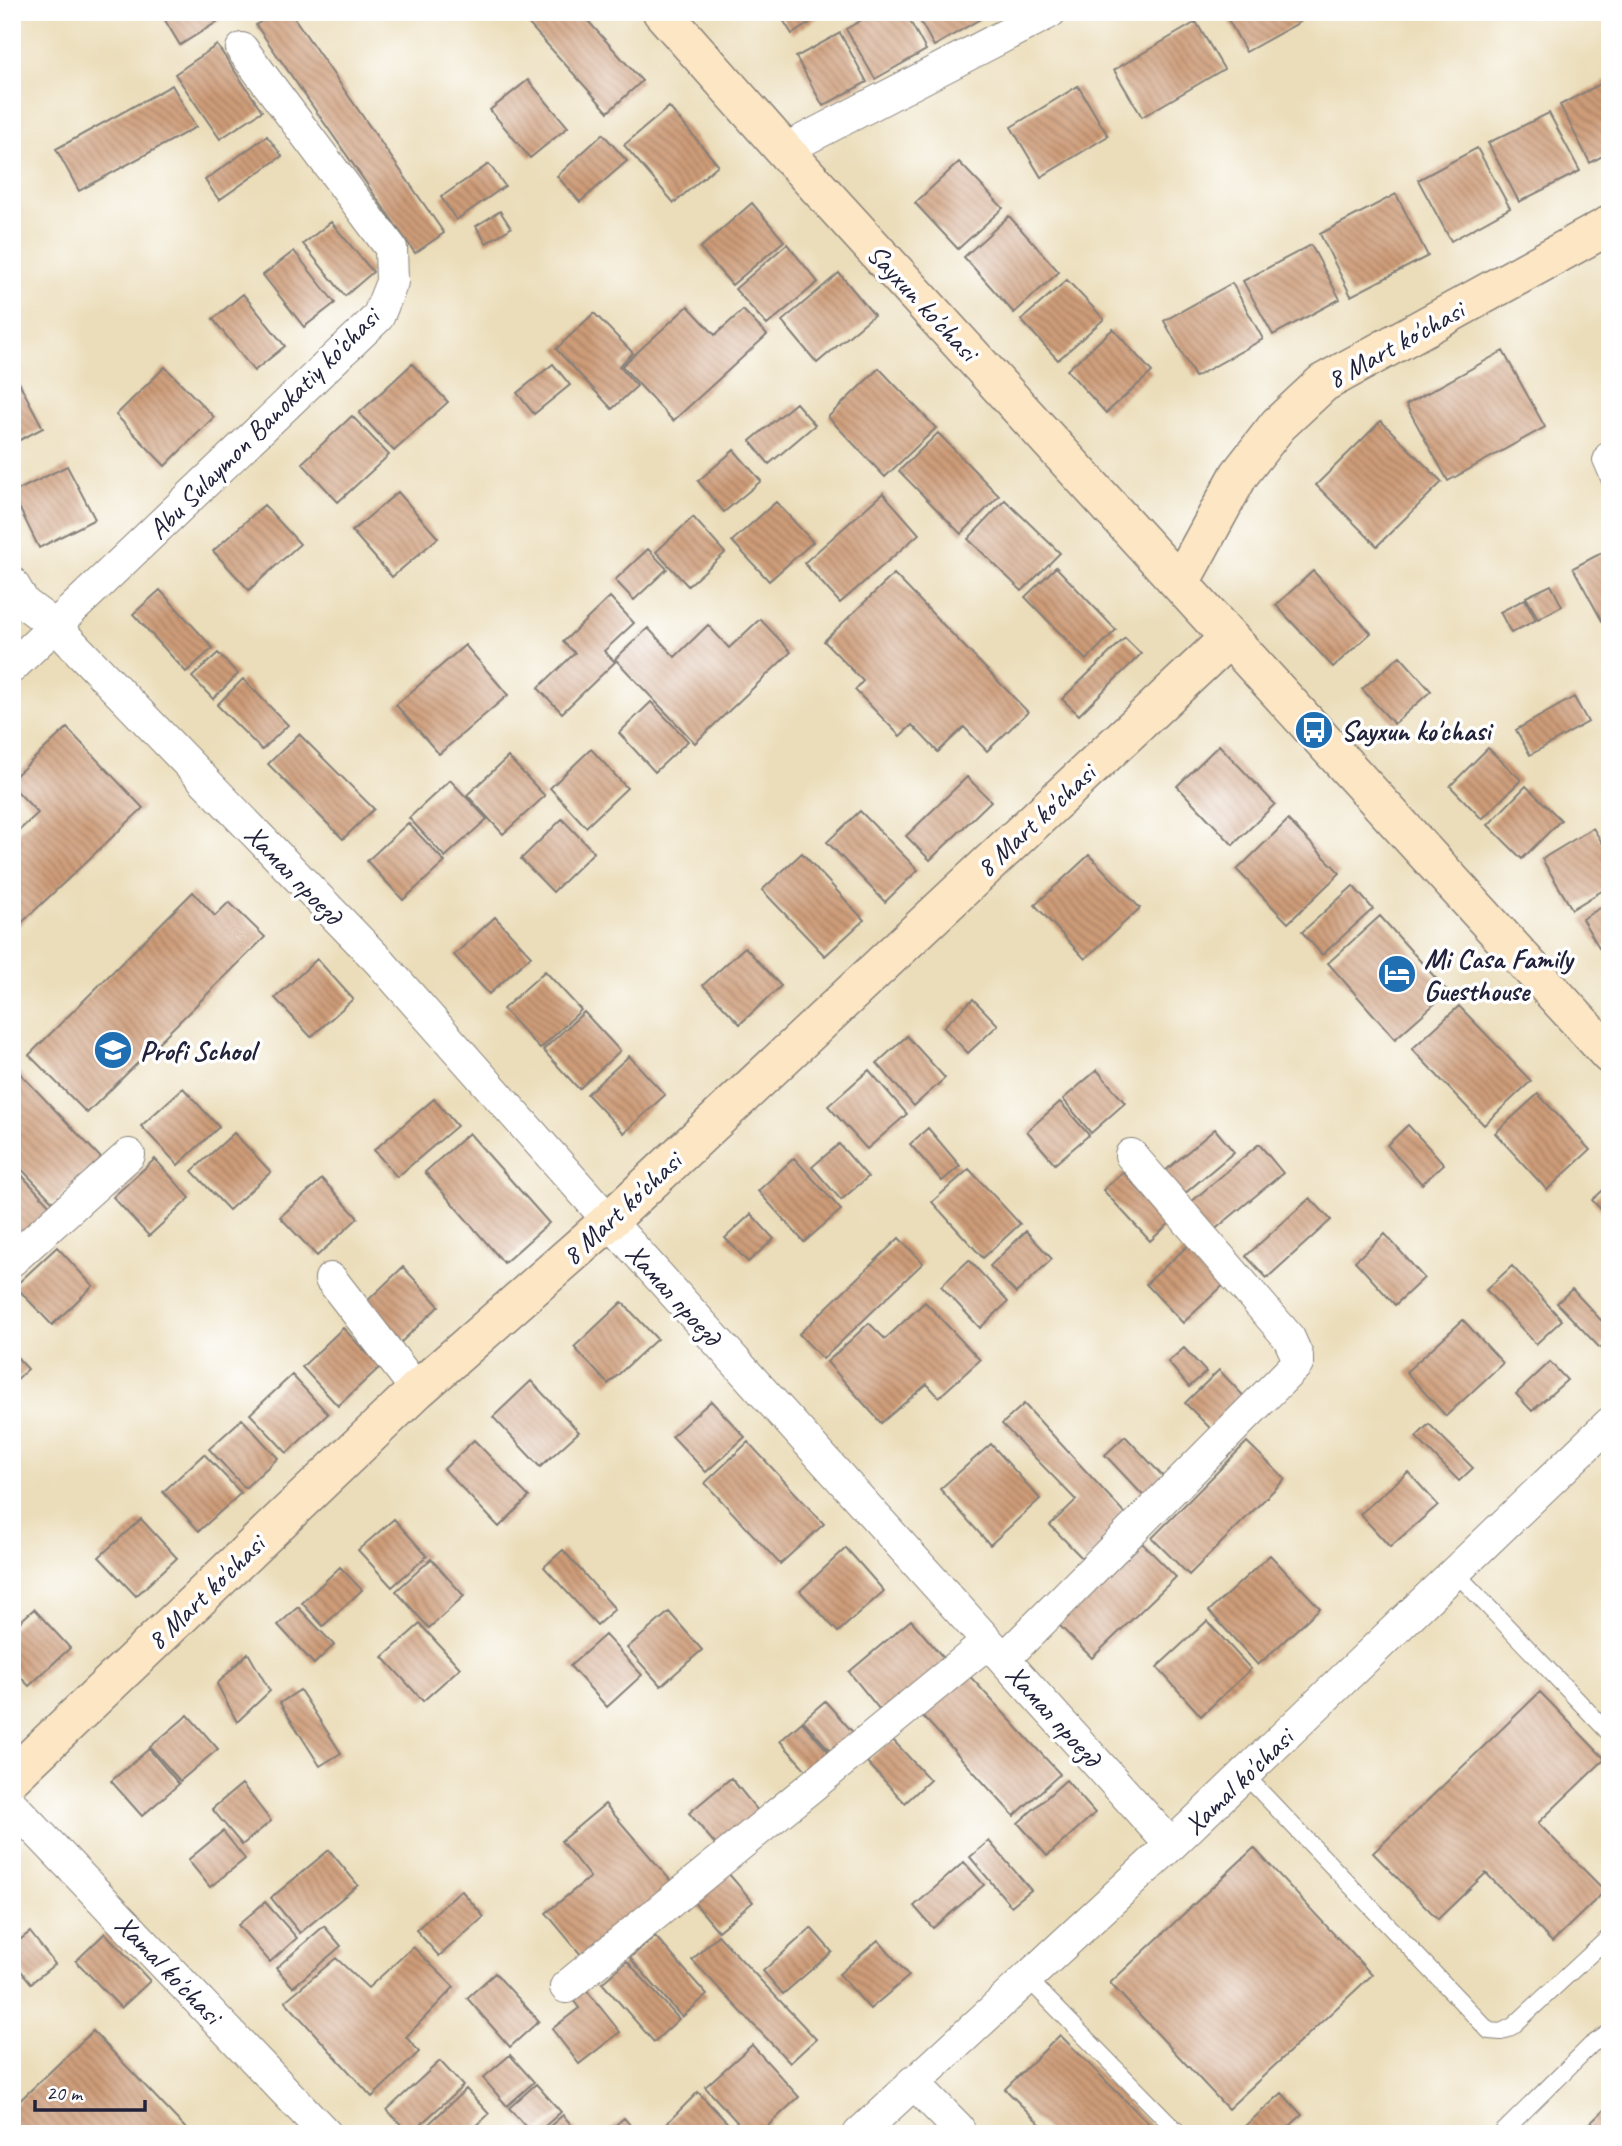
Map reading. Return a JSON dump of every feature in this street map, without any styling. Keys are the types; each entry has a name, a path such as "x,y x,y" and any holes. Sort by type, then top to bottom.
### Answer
{"street":[{"name":"Sayxun ko'chasi","path":"662,12 784,150 1610,1055"},
{"path":"784,150 1050,12"},
{"name":"Abu Sulaymon Banokatiy ko'chasi","path":"12,667 378,317 392,282 391,248 242,49"},
{"name":"8 Mart ko'chasi","path":"1180,583 1239,475 1278,425 1323,383 1610,226"},
{"name":"Хамал проезд","path":"12,583 24,603 56,627 379,961 608,1221 1171,1845"},
{"name":"8 Mart ko'chasi","path":"12,1776 417,1390 608,1221 1229,638"},
{"path":"12,1260 129,1155"},
{"path":"566,1987 996,1651 1297,1364 1297,1356 1289,1338 1130,1155"},
{"path":"331,1279 417,1390"},
{"name":"Xamal ko'chasi","path":"859,2134 1245,1775 1610,1423"},
{"name":"Xamal ko'chasi","path":"12,1805 326,2134"},
{"path":"914,2082 961,2134"}],"lane":[{"path":"1610,449 1604,452 1601,460 1610,481"},
{"path":"1455,1572 1610,1734"},
{"path":"1245,1775 1489,2031 1501,2032 1513,2026 1610,1936"},
{"path":"1027,1978 1180,2134"},
{"path":"1501,2134 1591,2045 1610,2032"}],"building":[{"path":"160,12 233,12 180,45"},
{"path":"274,12 290,12 444,233 415,253 256,25"},
{"path":"518,12 580,12 642,81 608,112"},
{"path":"778,12 827,12 792,34"},
{"path":"876,12 905,12 926,50 875,79 846,29"},
{"path":"915,12 992,12 934,46"},
{"path":"1224,12 1295,12 1300,22 1246,52"},
{"path":"1196,22 1224,69 1142,117 1114,70"},
{"path":"840,33 867,82 823,106 796,57"},
{"path":"217,45 262,111 220,139 175,74"},
{"path":"1610,79 1610,152 1590,163 1560,105"},
{"path":"528,80 568,127 530,158 490,110"},
{"path":"172,85 196,127 79,191 56,149"},
{"path":"1078,86 1108,136 1041,177 1011,127"},
{"path":"669,107 718,165 674,203 624,145"},
{"path":"1549,113 1580,171 1519,202 1488,143"},
{"path":"603,134 627,161 580,202 557,176"},
{"path":"267,136 282,156 219,200 205,180"},
{"path":"1477,148 1510,208 1451,241 1418,180"},
{"path":"959,162 1003,208 958,249 915,203"},
{"path":"489,164 505,186 456,220 441,197"},
{"path":"1396,194 1428,256 1351,296 1320,234"},
{"path":"752,203 784,241 732,285 700,248"},
{"path":"500,211 511,228 486,243 476,226"},
{"path":"1009,216 1059,272 1014,313 964,257"},
{"path":"331,222 373,272 345,296 303,244"},
{"path":"787,244 818,282 767,325 735,289"},
{"path":"1311,245 1340,299 1273,335 1243,281"},
{"path":"294,251 335,303 304,327 263,275"},
{"path":"839,273 874,315 817,363 782,321"},
{"path":"1067,280 1104,319 1058,360 1021,320"},
{"path":"1232,283 1263,339 1195,377 1164,321"},
{"path":"243,294 285,346 254,371 213,319"},
{"path":"688,306 715,335 743,310 767,335 673,421 622,366"},
{"path":"594,313 633,353 619,366 637,386 612,409 556,349"},
{"path":"1113,329 1152,372 1106,413 1067,370"},
{"path":"1503,351 1545,427 1448,481 1406,405"},
{"path":"412,364 448,402 394,451 359,413"},
{"path":"553,364 570,385 534,414 517,393"},
{"path":"165,367 214,417 165,466 116,415"},
{"path":"879,368 936,428 885,477 828,417"},
{"path":"15,375 43,428 12,444 12,376"},
{"path":"796,403 815,425 769,464 750,441"},
{"path":"352,416 389,455 338,502 302,463"},
{"path":"1381,421 1442,482 1377,546 1316,485"},
{"path":"938,433 999,496 961,534 899,471"},
{"path":"734,450 761,481 724,512 698,481"},
{"path":"67,466 95,519 39,548 12,493"},
{"path":"398,492 438,538 392,577 352,531"},
{"path":"883,493 919,534 840,603 804,563"},
{"path":"1005,500 1060,553 1022,591 968,539"},
{"path":"776,502 813,542 769,581 732,541"},
{"path":"264,505 300,544 249,590 213,551"},
{"path":"693,517 725,553 688,586 656,552"},
{"path":"648,549 667,569 634,600 615,580"},
{"path":"1607,550 1610,554 1610,617 1602,621 1573,568"},
{"path":"1056,567 1116,630 1086,660 1025,597"},
{"path":"1313,571 1371,633 1333,667 1276,605"},
{"path":"894,574 1028,712 987,751 964,727 938,752 912,725 900,736 855,690 863,681 824,641"},
{"path":"1551,585 1562,606 1538,619 1526,597"},
{"path":"160,590 213,648 186,672 133,614"},
{"path":"610,597 634,623 604,651 615,662 562,713 538,688 575,653 563,642"},
{"path":"1525,599 1536,620 1511,633 1500,612"},
{"path":"760,619 791,652 695,743 615,659 648,628 675,657 708,625 729,648"},
{"path":"1125,638 1141,654 1079,715 1062,699"},
{"path":"465,645 508,695 439,754 396,705"},
{"path":"218,653 238,674 213,699 192,677"},
{"path":"1400,656 1431,691 1394,724 1362,689"},
{"path":"243,679 288,725 262,750 217,705"},
{"path":"1574,697 1588,722 1530,755 1516,730"},
{"path":"651,702 688,741 655,772 619,733"},
{"path":"67,728 143,808 12,932 12,837 38,813 12,786 12,779"},
{"path":"299,734 374,809 343,839 268,764"},
{"path":"1219,745 1275,804 1233,845 1177,786"},
{"path":"1488,748 1521,780 1482,819 1450,786"},
{"path":"591,749 627,788 586,827 550,788"},
{"path":"508,757 545,796 503,834 467,795"},
{"path":"967,777 991,801 930,860 906,836"},
{"path":"450,780 487,819 445,857 409,818"},
{"path":"1526,786 1561,820 1522,859 1488,825"},
{"path":"860,811 918,870 885,902 827,842"},
{"path":"562,819 594,852 553,892 521,859"},
{"path":"1288,820 1340,873 1288,923 1237,870"},
{"path":"408,823 445,862 403,900 367,861"},
{"path":"1593,828 1610,855 1610,886 1572,909 1542,859"},
{"path":"802,853 864,920 825,956 762,890"},
{"path":"1089,855 1140,908 1085,959 1035,905"},
{"path":"1353,886 1373,909 1322,955 1302,932"},
{"path":"193,892 215,916 229,902 265,937 87,1113 29,1055"},
{"path":"1610,902 1610,943 1600,949 1582,919"},
{"path":"1380,916 1448,992 1395,1039 1328,963"},
{"path":"495,917 531,956 489,994 454,955"},
{"path":"745,947 781,986 740,1024 703,985"},
{"path":"317,959 353,999 311,1037 275,998"},
{"path":"545,971 581,1010 540,1049 503,1009"},
{"path":"973,999 998,1025 968,1053 943,1027"},
{"path":"1459,1006 1531,1081 1484,1125 1412,1049"},
{"path":"584,1012 620,1051 579,1089 543,1050"},
{"path":"907,1036 945,1078 914,1106 877,1063"},
{"path":"629,1056 665,1095 624,1133 587,1094"},
{"path":"12,1065 101,1158 54,1203 12,1159"},
{"path":"869,1070 907,1114 867,1149 828,1106"},
{"path":"1097,1070 1125,1103 1091,1133 1063,1099"},
{"path":"183,1088 219,1127 178,1165 141,1126"},
{"path":"1538,1094 1590,1150 1547,1190 1495,1133"},
{"path":"434,1099 457,1126 397,1177 374,1150"},
{"path":"1060,1102 1089,1135 1055,1164 1027,1131"},
{"path":"1408,1125 1444,1164 1422,1184 1387,1145"},
{"path":"928,1128 960,1166 942,1181 910,1144"},
{"path":"1215,1129 1234,1152 1177,1200 1158,1177"},
{"path":"234,1133 271,1172 229,1210 192,1171"},
{"path":"469,1133 549,1223 504,1263 425,1172"},
{"path":"839,1144 868,1177 841,1200 812,1167"},
{"path":"1259,1144 1283,1173 1207,1236 1184,1208"},
{"path":"794,1158 841,1210 804,1242 758,1191"},
{"path":"155,1159 190,1198 149,1236 113,1197"},
{"path":"16,1169 52,1208 12,1245 12,1172"},
{"path":"969,1169 1020,1224 983,1258 932,1202"},
{"path":"1123,1172 1170,1223 1150,1241 1103,1190"},
{"path":"322,1179 358,1218 317,1256 280,1217"},
{"path":"1610,1184 1610,1219 1592,1200"},
{"path":"1310,1198 1331,1220 1267,1278 1246,1256"},
{"path":"751,1214 774,1239 748,1262 725,1238"},
{"path":"1026,1231 1052,1259 1016,1293 990,1266"},
{"path":"1385,1234 1424,1278 1395,1305 1355,1261"},
{"path":"899,1238 923,1263 823,1359 799,1334"},
{"path":"1193,1241 1230,1279 1183,1323 1146,1284"},
{"path":"57,1247 93,1286 52,1325 15,1286"},
{"path":"969,1260 1008,1302 980,1328 941,1286"},
{"path":"1512,1266 1562,1320 1536,1344 1486,1290"},
{"path":"403,1267 439,1306 398,1345 362,1306"},
{"path":"1572,1289 1610,1330 1610,1339 1600,1348 1557,1303"},
{"path":"622,1302 657,1339 608,1384 574,1347"},
{"path":"925,1302 980,1360 939,1397 927,1384 881,1423 827,1362 869,1323 885,1339"},
{"path":"1463,1320 1503,1363 1446,1416 1406,1372"},
{"path":"343,1328 380,1367 338,1406 302,1367"},
{"path":"1184,1348 1206,1372 1189,1387 1168,1362"},
{"path":"12,1352 28,1369 12,1384"},
{"path":"1550,1362 1567,1380 1532,1411 1516,1394"},
{"path":"1219,1370 1252,1405 1219,1437 1185,1403"},
{"path":"292,1375 328,1414 287,1453 250,1414"},
{"path":"531,1381 579,1432 540,1467 493,1417"},
{"path":"711,1401 745,1437 706,1472 672,1436"},
{"path":"1024,1404 1131,1520 1087,1563 1050,1525 1076,1500 1002,1424"},
{"path":"242,1419 278,1458 245,1488 209,1449"},
{"path":"1429,1424 1473,1468 1459,1481 1416,1437"},
{"path":"1125,1436 1172,1486 1152,1505 1105,1455"},
{"path":"474,1440 529,1497 499,1527 444,1469"},
{"path":"748,1442 824,1524 780,1564 705,1483"},
{"path":"1247,1442 1285,1479 1189,1575 1152,1538"},
{"path":"991,1444 1040,1499 990,1545 940,1489"},
{"path":"204,1454 241,1493 199,1531 163,1492"},
{"path":"1408,1472 1438,1505 1390,1547 1360,1514"},
{"path":"141,1519 177,1558 136,1596 99,1557"},
{"path":"394,1519 427,1556 392,1587 358,1550"},
{"path":"1142,1543 1176,1577 1092,1658 1059,1625"},
{"path":"846,1548 884,1591 838,1632 800,1591"},
{"path":"563,1550 615,1609 597,1625 544,1567"},
{"path":"1270,1555 1320,1608 1258,1665 1209,1611"},
{"path":"431,1559 464,1596 429,1628 396,1591"},
{"path":"340,1567 362,1590 323,1626 302,1603"},
{"path":"298,1607 334,1645 314,1664 278,1625"},
{"path":"34,1609 70,1648 29,1686 12,1668 12,1629"},
{"path":"669,1612 702,1650 661,1686 627,1648"},
{"path":"911,1620 947,1662 884,1715 849,1672"},
{"path":"1207,1621 1251,1669 1201,1716 1157,1667"},
{"path":"420,1624 460,1668 423,1701 383,1657"},
{"path":"605,1635 642,1675 607,1707 570,1666"},
{"path":"248,1653 270,1691 237,1722 217,1684"},
{"path":"964,1670 1060,1774 1014,1816 919,1712"},
{"path":"300,1690 341,1753 320,1766 280,1703"},
{"path":"1540,1692 1605,1759 1538,1823 1605,1891 1552,1942 1486,1873 1438,1919 1373,1853"},
{"path":"825,1701 858,1738 836,1757 803,1720"},
{"path":"188,1715 218,1749 180,1781 150,1747"},
{"path":"802,1722 835,1759 813,1778 780,1741"},
{"path":"892,1739 930,1780 905,1803 867,1762"},
{"path":"149,1749 179,1784 142,1816 111,1781"},
{"path":"731,1778 763,1817 721,1851 689,1813"},
{"path":"1066,1780 1095,1813 1047,1856 1018,1823"},
{"path":"242,1784 271,1821 242,1845 212,1809"},
{"path":"605,1804 676,1887 587,1962 546,1913 590,1877 561,1841"},
{"path":"223,1831 245,1859 210,1887 188,1860"},
{"path":"989,1841 1031,1890 1011,1906 970,1857"},
{"path":"1254,1848 1372,1975 1228,2109 1110,1983"},
{"path":"329,1850 358,1885 300,1933 271,1898"},
{"path":"964,1862 984,1885 933,1928 914,1906"},
{"path":"727,1872 753,1902 718,1931 693,1901"},
{"path":"461,1890 484,1917 439,1956 416,1930"},
{"path":"265,1902 297,1938 270,1962 238,1925"},
{"path":"324,1926 341,1946 293,1987 276,1968"},
{"path":"811,1928 832,1952 783,1994 763,1971"},
{"path":"30,1932 55,1964 31,1983 12,1960 12,1946"},
{"path":"105,1933 150,1981 121,2008 76,1961"},
{"path":"718,1935 816,2039 790,2063 692,1960"},
{"path":"655,1936 707,1995 682,2017 630,1958"},
{"path":"878,1940 909,1976 870,2009 839,1974"},
{"path":"413,1947 454,1987 406,2037 419,2052 372,2097 285,2001 336,1958 368,1988"},
{"path":"627,1961 679,2019 654,2042 602,1983"},
{"path":"495,1973 539,2021 510,2047 467,1998"},
{"path":"581,1983 620,2032 579,2064 552,2029 579,2008 568,1993"},
{"path":"93,2031 191,2134 12,2134 12,2108"},
{"path":"1060,2035 1159,2134 1050,2134 1005,2089"},
{"path":"752,2045 799,2097 759,2134 748,2134 705,2087"},
{"path":"510,2055 534,2082 507,2106 483,2078"},
{"path":"440,2061 463,2086 410,2134 387,2110"},
{"path":"536,2084 561,2112 536,2134 532,2134 509,2108"},
{"path":"466,2089 489,2114 468,2134 418,2134"},
{"path":"698,2092 738,2134 665,2134 661,2129"},
{"path":"1282,2093 1302,2115 1281,2134 1236,2134"},
{"path":"1610,2104 1610,2134 1579,2134"},
{"path":"563,2115 579,2134 541,2134"},
{"path":"624,2118 638,2134 605,2134"}],"place":[{"name":"Sayxun ko'chasi","path":"1314,730"},
{"name":"Mi Casa Family Guesthouse","path":"1397,974"},
{"name":"Profi School","path":"113,1050"}]}
